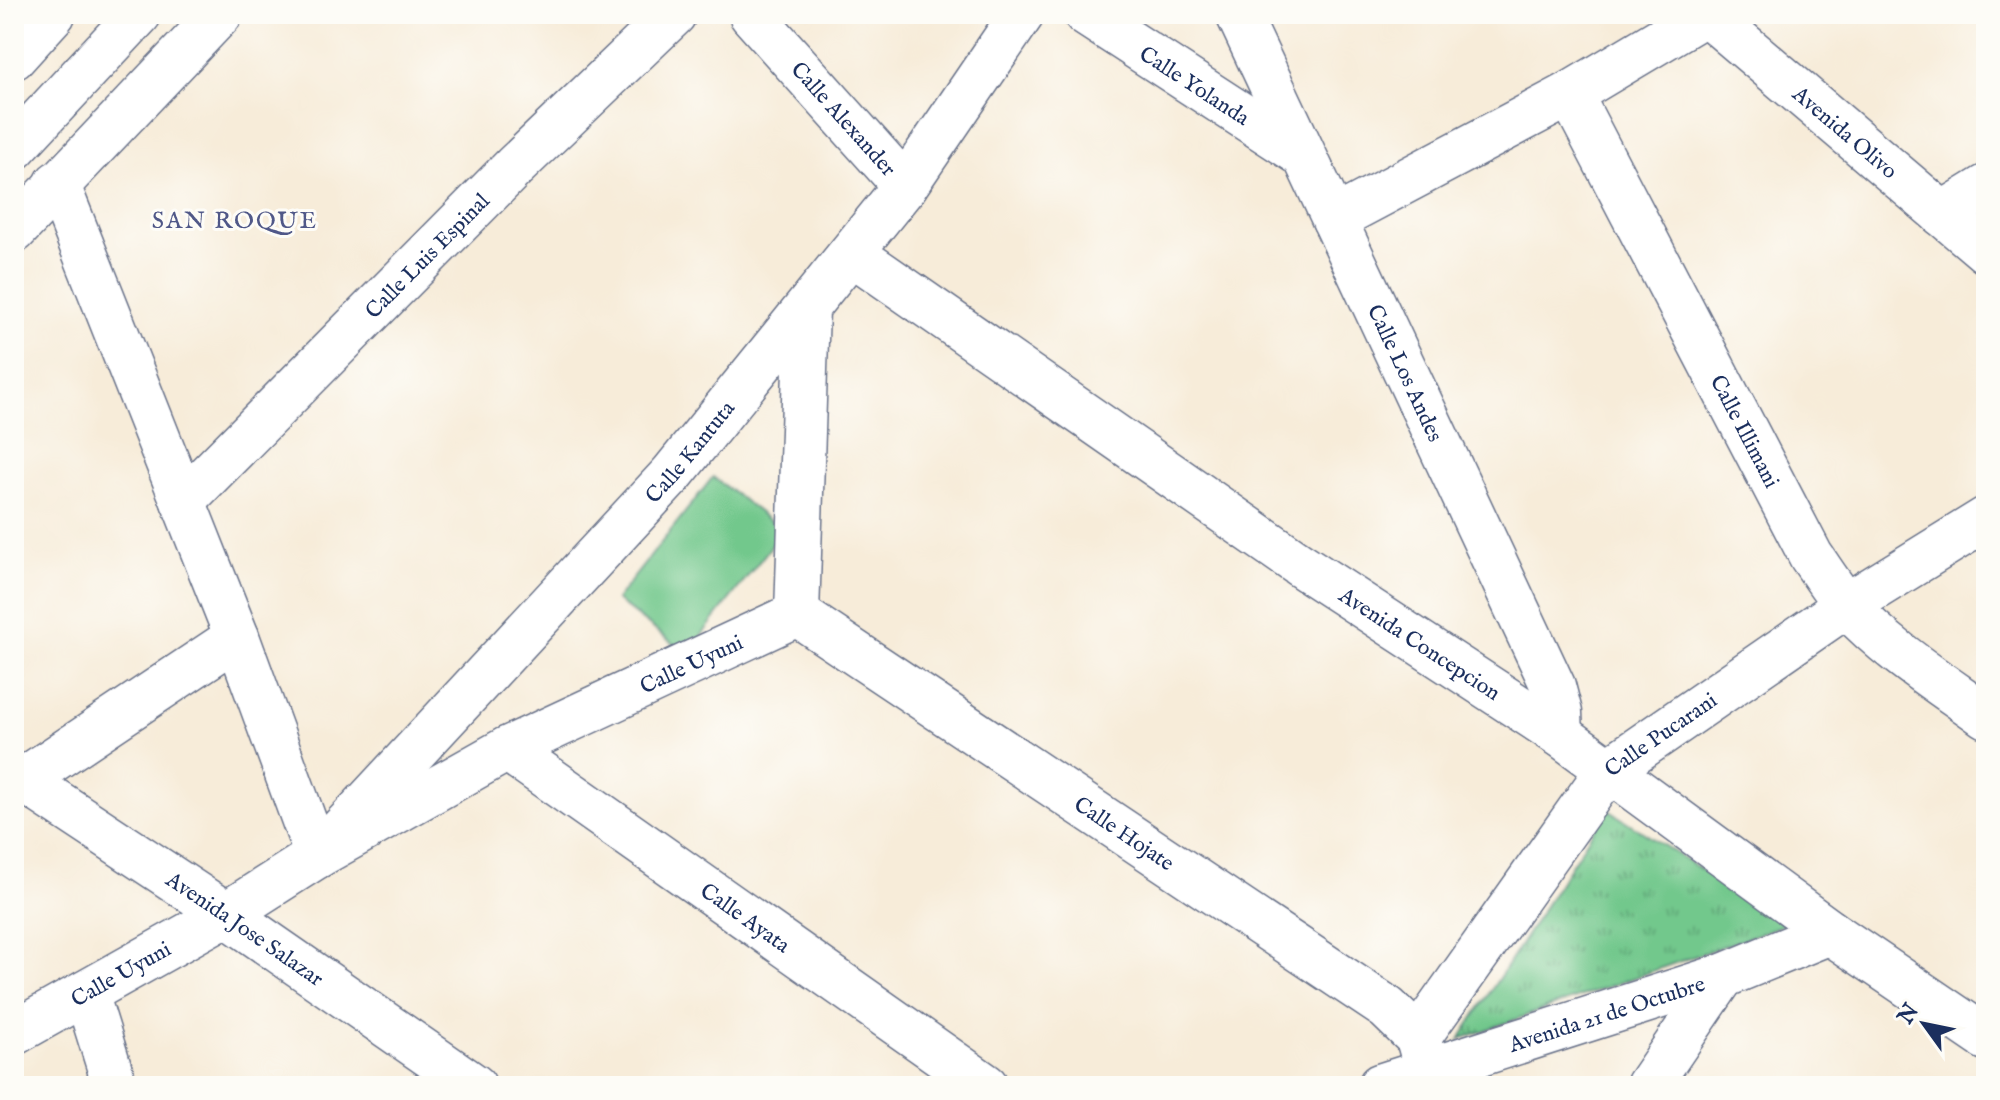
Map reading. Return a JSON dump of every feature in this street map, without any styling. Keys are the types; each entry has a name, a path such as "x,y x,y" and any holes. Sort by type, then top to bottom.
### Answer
{"main road":[{"path":"14,57 53,14"},
{"path":"14,148 139,14"},
{"path":"14,231 220,14"},
{"name":"Calle Luis Espinal","path":"183,501 514,167 674,14"},
{"name":"Calle Alexander","path":"751,14 905,186"},
{"name":"Calle Kantuta","path":"317,856 672,474 905,186 1022,14"},
{"name":"Calle Yolanda","path":"1086,14 1303,155"},
{"name":"Calle Los Andes","path":"1238,14 1553,686 1560,713 1561,735"},
{"path":"1334,219 1570,94 1705,14"},
{"name":"Avenida Olivo","path":"1705,14 1986,251"},
{"name":"Calle Illimani","path":"1570,94 1811,556 1847,605 1906,658 1986,716"},
{"path":"57,183 237,637 317,856"},
{"path":"1942,214 1986,187"},
{"name":"Avenida Concepcion","path":"853,254 1299,564 1561,735 1830,932 1986,1038"},
{"path":"797,614 807,309"},
{"name":"Calle Pucarani","path":"1422,1054 1608,770 1847,605 1986,519"},
{"name":"Calle Uyuni","path":"14,1033 226,914 317,856 507,749 797,614"},
{"name":"Calle Hojate","path":"797,614 1387,1008 1422,1054"},
{"path":"17,780 237,637"},
{"name":"Calle Ayata","path":"507,749 986,1086"},
{"name":"Avenida Jose Salazar","path":"17,780 226,914 474,1086"},
{"name":"Avenida 21 de Octubre","path":"1380,1086 1422,1054 1723,976 1830,932"},
{"path":"1648,1086 1723,976"},
{"path":"86,993 115,1086"}],"green space":[{"path":"713,477 783,531 687,654 616,600"},
{"path":"1607,809 1786,924 1460,1039"}],"district":[{"name":"SAN ROQUE","path":"235,220"}]}
